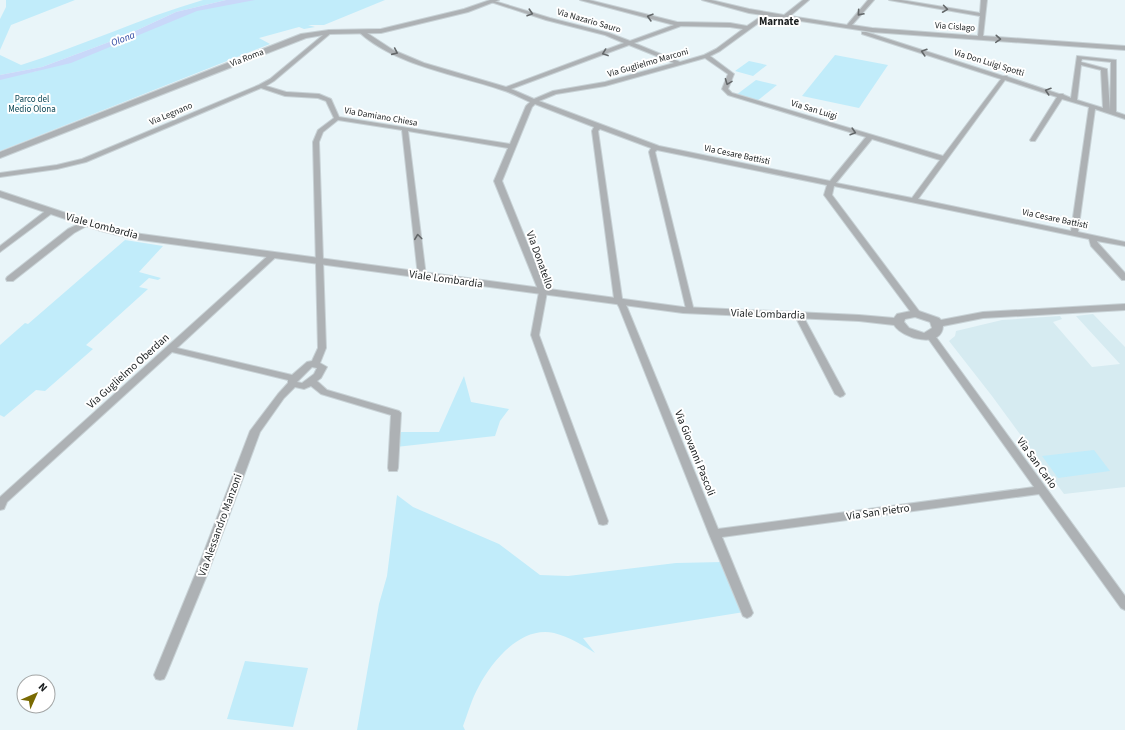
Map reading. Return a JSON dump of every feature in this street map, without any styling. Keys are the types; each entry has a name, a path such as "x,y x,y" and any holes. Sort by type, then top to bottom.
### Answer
{"street":[{"path":"583,0 681,24 730,25 748,28 747,19 750,11"},
{"path":"705,0 750,11 848,27 871,0"},
{"path":"785,16 806,0"},
{"path":"892,0 982,14"},
{"path":"980,38 984,0"},
{"name":"Via Roma","path":"2,154 296,39 329,32 382,31 466,11 494,1"},
{"name":"Via Nazario Sauro","path":"494,1 548,19 607,34 678,63"},
{"name":"Via Guglielmo Marconi","path":"534,101 549,95 604,85 706,56 718,50 767,14"},
{"path":"747,19 757,21"},
{"path":"506,89 631,44 681,24"},
{"name":"Via Don Luigi Spotti","path":"848,27 871,32 1125,117"},
{"name":"Via Legnano","path":"1,175 62,166 84,161 261,86 272,80 329,32"},
{"name":"Via Cesare Battisti","path":"362,32 391,51 422,64 506,89 655,147 1125,244"},
{"name":"Via Cislago","path":"871,32 1125,48"},
{"name":"Via San Luigi","path":"706,56 731,74 725,89 730,94 944,159"},
{"path":"1074,100 1079,57 1114,61 1113,113"},
{"path":"1078,63 1104,69 1106,110"},
{"path":"913,201 1005,77"},
{"name":"Via Damiano Chiesa","path":"261,86 285,94 319,96 329,100 337,118 511,146"},
{"path":"1033,140 1061,95"},
{"name":"Via Donatello","path":"534,101 529,106 511,146 498,181 543,292 535,335 603,521"},
{"path":"1074,233 1092,106"},
{"path":"170,349 294,381 301,386 312,382 320,374 322,369 320,366 315,364 322,348 316,142 320,131 337,118"},
{"name":"Via Giovanni Pascoli","path":"598,126 595,131 618,298 747,613"},
{"path":"406,130 405,138 422,276"},
{"path":"870,137 831,184 828,190 828,196 916,313"},
{"path":"655,147 652,152 690,311"},
{"name":"Viale Lombardia","path":"0,194 88,223 134,236 690,311 859,318 898,322"},
{"path":"0,250 51,211"},
{"path":"10,279 72,231 88,223"},
{"path":"1092,237 1094,244 1125,278"},
{"name":"Via Guglielmo Oberdan","path":"0,506 3,500 274,255"},
{"path":"937,324 983,315 1125,307"},
{"path":"916,313 930,318 937,324 938,328 936,332 930,335 912,334 904,330 898,322 901,316 916,313"},
{"path":"798,316 840,394"},
{"name":"Via San Carlo","path":"930,335 1125,605"},
{"name":"Via Alessandro Manzoni","path":"160,675 203,570 255,431 281,396 307,365 315,364"},
{"path":"312,382 324,392 396,413 393,468"},
{"name":"Via San Pietro","path":"714,534 1042,490"}],"shaded area":[{"path":"1093,314 1125,347 1125,487 1064,494 992,396 949,341 955,336 956,331 1002,320 1060,316 1062,319 1053,322 1092,367 1120,364 1076,316"}],"green space":[{"path":"6,0 75,0 11,25 0,50 0,19 6,7"},
{"path":"203,0 226,0 176,12 120,38 42,67 0,75 0,55 21,65 157,15"},
{"name":"Parco del Medio Olona","path":"247,0 385,0 324,25 308,25 315,27 304,29 299,27 259,38 270,44 0,151 0,78 37,71 186,12"},
{"path":"835,55 888,65 859,108 802,96"},
{"path":"749,61 767,65 753,76 735,71"},
{"path":"756,80 777,85 757,101 736,95"},
{"path":"125,240 163,246 139,272 161,278 158,280 149,278 139,287 148,289 86,345 93,349 45,391 36,390 4,417 0,415 0,345 25,323 28,324"},
{"path":"464,376 471,402 509,409 500,421 495,436 396,447 401,432 439,432"},
{"path":"1094,450 1110,471 1058,478 1042,456"},
{"path":"397,495 413,507 499,544 540,575 568,576 676,563 723,562 744,612 583,638 595,653 571,639 554,633 542,632 530,635 509,647 485,676 470,706 463,726 465,730 357,730 379,604 387,576"},
{"path":"245,661 308,668 293,727 227,719"}],"water":[{"name":"Olona","path":"226,0 255,0 197,11 71,63 0,80 0,75 42,67 120,38 176,12"}],"district":[{"name":"Marnate","path":"779,21"}]}
